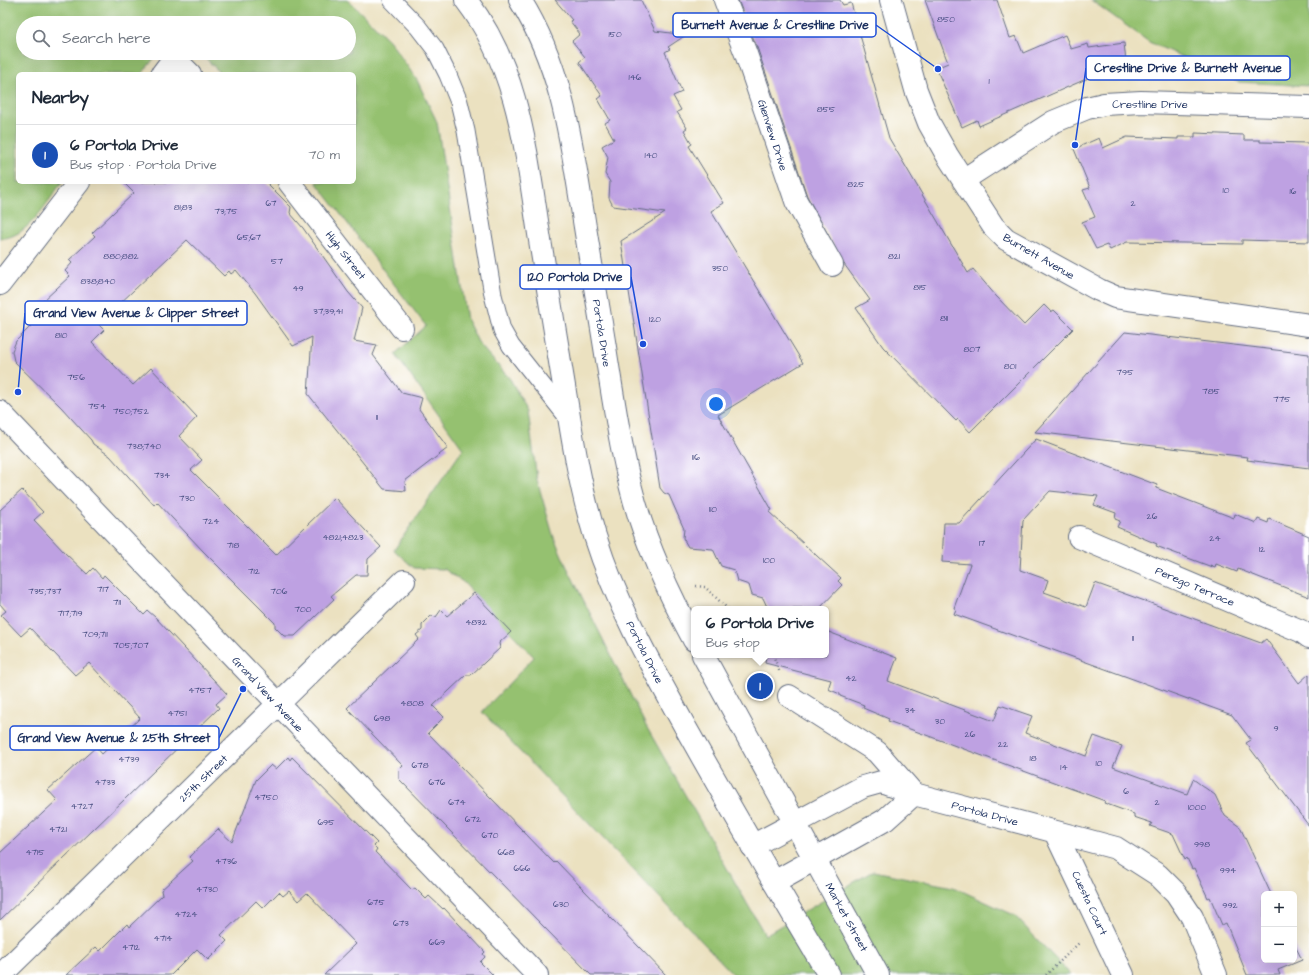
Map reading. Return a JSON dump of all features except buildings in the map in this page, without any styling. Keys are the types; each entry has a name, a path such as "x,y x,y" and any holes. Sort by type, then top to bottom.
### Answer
{"street":[{"name":"Portola Drive","path":"466,0 485,29 498,54 509,79 517,105 528,162 569,419 586,502 596,537 622,605 649,660 752,846 774,882"},
{"name":"Portola Drive","path":"520,0 539,33 552,64 562,94 615,412 631,489 653,554 691,634"},
{"name":"Glenview Drive","path":"725,0 744,47 796,201 832,266"},
{"name":"Burnett Avenue","path":"891,0 924,113 937,139 1001,235 1108,294 1130,300 1309,325"},
{"path":"168,66 184,72"},
{"name":"Crestline Drive","path":"963,180 1053,122 1069,114 1098,105 1121,102 1141,102 1309,108"},
{"path":"0,284 77,184"},
{"name":"High Street","path":"291,184 402,328"},
{"name":"Grand View Avenue","path":"0,412 537,975"},
{"name":"Perego Terrace","path":"1079,537 1301,631 1309,637"},
{"name":"25th Street","path":"1,975 404,581"},
{"path":"704,658 815,859"},
{"path":"789,696 877,752 914,794 885,820 774,882 829,975"},
{"name":"Portola Drive","path":"752,846 863,787 881,782 914,794 1116,848 1158,875 1176,893 1192,917 1216,975"},
{"name":"Cuesta Court","path":"1055,832 1123,975"},
{"name":"Market Street","path":"815,859 878,975"}],"lane":[{"name":"Portola Drive","path":"392,0 418,27 435,50 448,75 459,102 466,131 493,295 502,330 511,346 569,419"}],"path":[{"path":"1046,975 1100,924"}],"green space":[{"path":"0,0 347,0 389,40 417,80 437,122 467,320 479,344 510,379 528,411 537,480 553,535 565,563 646,726 765,935 873,871 953,887 1014,915 1071,975 734,975 482,712 534,657 463,582 444,569 414,568 394,550 463,449 395,354 426,326 318,184 356,184 356,72 219,72 208,60 356,60 356,16 16,16 16,60 153,60 144,72 16,72 16,184 61,184 36,218 19,233 10,237 0,238"},
{"path":"1091,0 1309,0 1309,86 1238,82 1149,42"}],"place":[{"name":"Burnett Avenue & Crestline Drive","path":"938,69"},
{"name":"Crestline Drive & Burnett Avenue","path":"1075,145"},
{"name":"120 Portola Drive","path":"643,344"},
{"name":"Grand View Avenue & Clipper Street","path":"18,392"},
{"name":"6 Portola Drive","path":"760,686"},
{"name":"Grand View Avenue & 25th Street","path":"243,689"}]}
